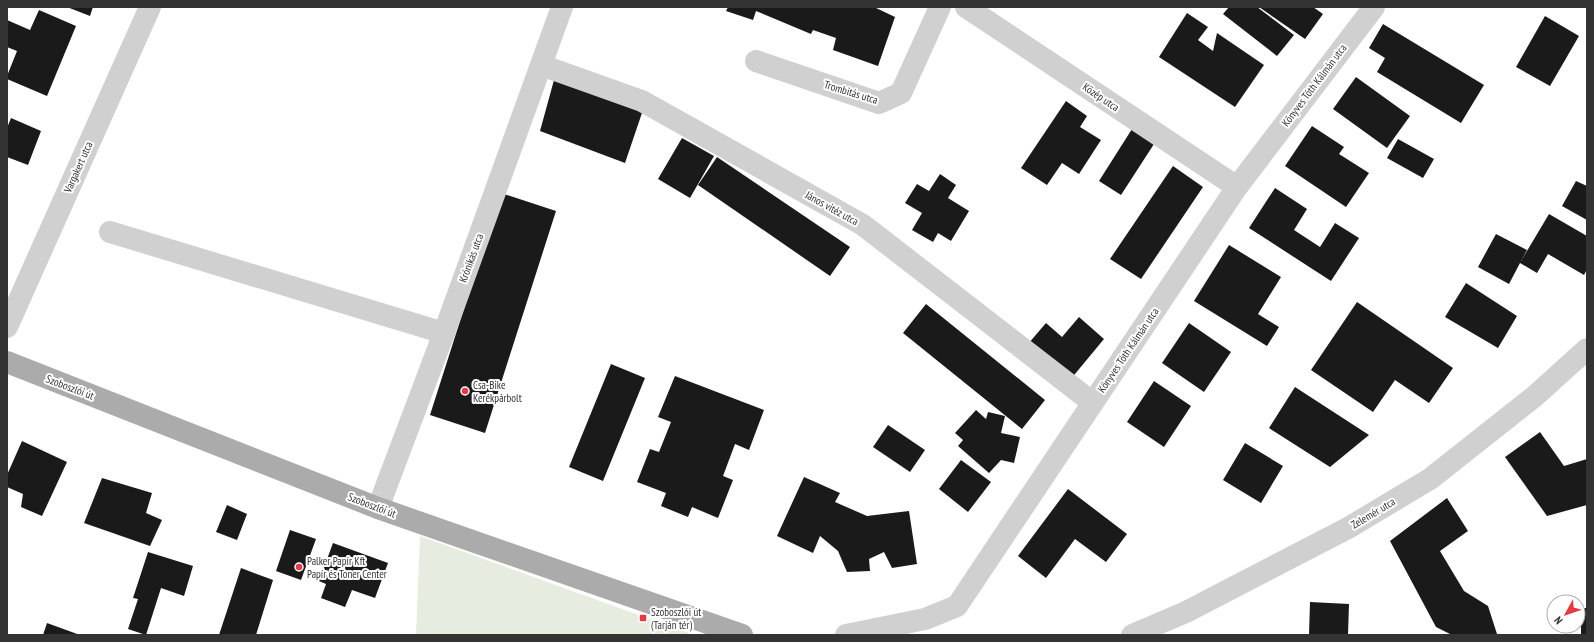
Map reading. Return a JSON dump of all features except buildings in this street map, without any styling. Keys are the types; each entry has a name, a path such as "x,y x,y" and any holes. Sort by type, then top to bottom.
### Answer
{"main road":[{"name":"Szoboszlói út","path":"7,362 378,508 742,635"}],"street":[{"name":"Vargakert utca","path":"7,327 150,7"},
{"name":"Krónikás utca","path":"378,508 444,332 562,7"},
{"name":"Trombitás utca","path":"756,60 879,103 901,92 940,7"},
{"name":"Közép utca","path":"966,7 1237,187"},
{"name":"Könyves Tóth Kálmán utca","path":"846,635 925,618 957,606 1237,187 1374,7"},
{"name":"János vitéz utca","path":"541,65 642,101 863,225 1093,403"},
{"path":"110,232 444,332"},
{"name":"Zelemér utca","path":"1132,635 1186,612 1348,528 1430,479 1535,396 1587,349"}],"shaded area":[{"path":"420,536 694,635 416,635"}],"place":[{"name":"Csa-Bike Kerékpárbolt","path":"465,391"},
{"name":"Palker Papír Kft Papír és Toner Center","path":"299,567"},
{"name":"Szoboszlói út (Tarján tér)","path":"643,618"}]}
